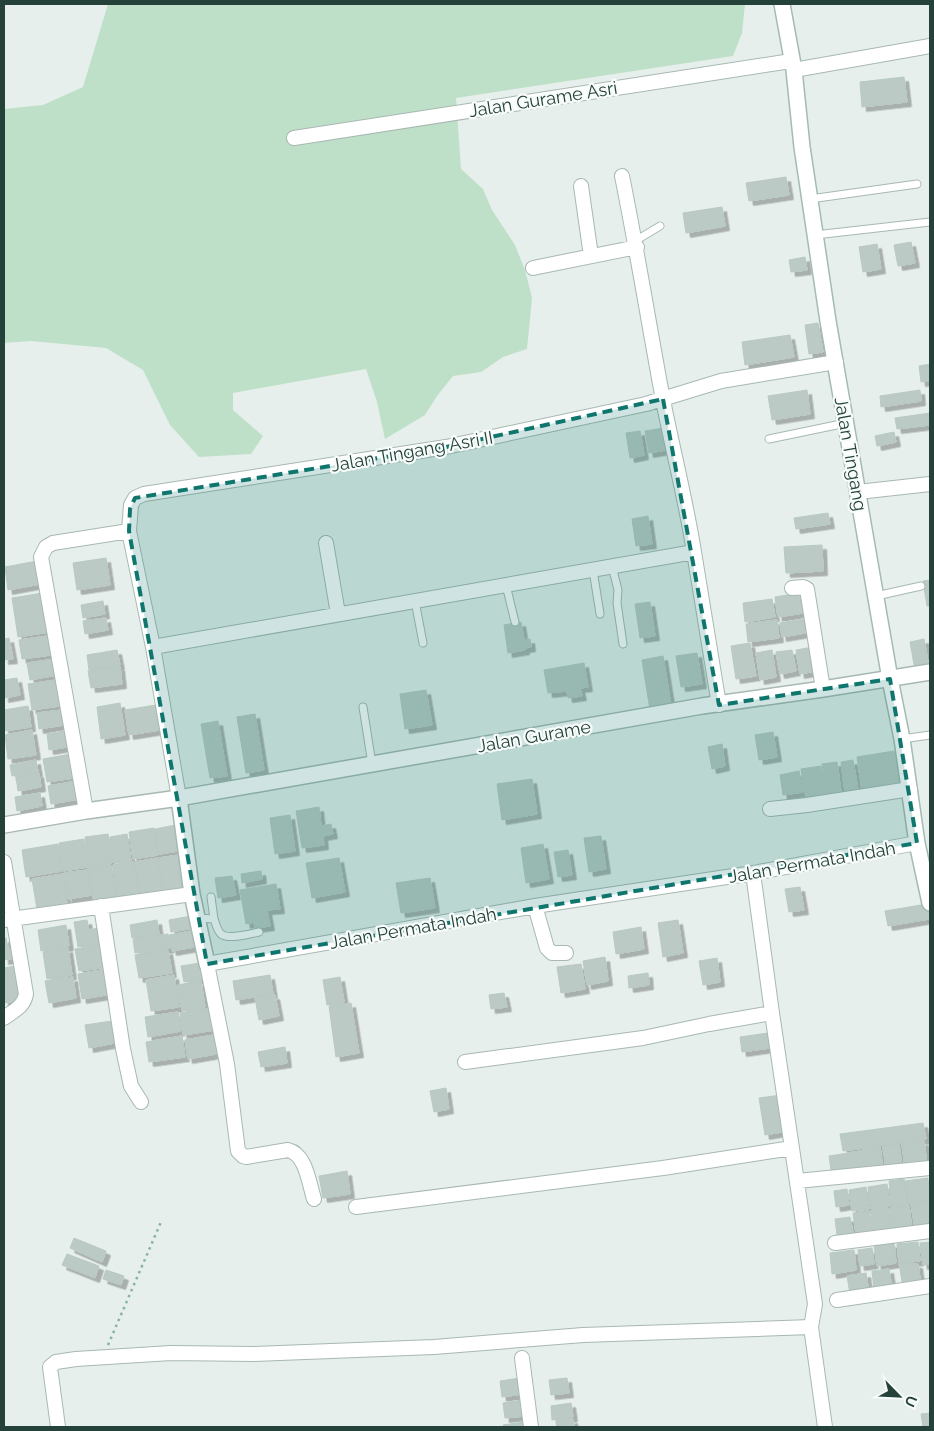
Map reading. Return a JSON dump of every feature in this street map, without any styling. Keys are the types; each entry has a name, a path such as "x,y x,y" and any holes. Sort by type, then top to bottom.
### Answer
{"street":[{"name":"Jalan Tingang","path":"782,4 828,321 902,739 917,843 928,883 930,903"},
{"name":"Jalan Gurame Asri","path":"294,138 930,46"},
{"path":"622,176 663,399 688,516 719,704"},
{"path":"581,186 591,256"},
{"path":"533,268 636,244"},
{"name":"Jalan Tingang Asri II","path":"179,798 153,647 129,531 131,505 136,498 144,494 446,447 646,404 721,381 836,362"},
{"path":"858,492 930,484"},
{"path":"86,811 41,557 46,547 53,543 129,531"},
{"path":"326,543 338,614"},
{"path":"153,647 694,552"},
{"path":"792,588 803,587 807,589 823,689"},
{"name":"Jalan Gurame","path":"4,825 179,798 702,706 930,672"},
{"path":"770,809 910,789"},
{"path":"179,798 192,894 227,1064 238,1151 246,1157 288,1150 294,1151 302,1160 314,1199"},
{"name":"Jalan Permata Indah","path":"206,964 535,906 754,873 917,843"},
{"path":"4,862 9,919 26,994 26,1000 19,1008 4,1018"},
{"path":"754,873 772,1013 815,1304 811,1327 825,1427"},
{"path":"9,919 192,894"},
{"path":"101,906 123,1049 132,1086 141,1102"},
{"path":"535,906 547,948 552,953 566,953"},
{"path":"466,1062 643,1038 772,1013"},
{"path":"356,1207 672,1167 792,1148"},
{"path":"797,1181 930,1168"},
{"path":"835,1243 930,1232"},
{"path":"837,1300 930,1286"},
{"path":"58,1427 50,1367 56,1362 76,1359 178,1353 254,1354 406,1348 582,1335 811,1327"},
{"path":"522,1358 531,1427"}],"lane":[{"path":"810,199 917,184"},
{"path":"815,235 930,222"},
{"path":"636,244 660,226"},
{"path":"769,438 846,423"},
{"path":"612,566 618,590 617,603 623,644"},
{"path":"593,570 600,614"},
{"path":"506,585 515,622"},
{"path":"876,596 922,586"},
{"path":"415,601 423,643"},
{"path":"363,707 372,764"},
{"path":"902,739 930,735"},
{"path":"211,897 214,919 218,930 225,936 230,937 259,932"},
{"path":"197,918 214,919"}],"path":[{"path":"102,1357 161,1222"}],"highlighted area":[{"path":"663,399 719,705 890,679 917,843 207,964 129,531 130,509 135,498 446,447"}],"green space":[{"path":"108,4 745,4 742,33 733,56 456,98 461,169 483,189 492,210 515,245 525,270 532,298 527,349 503,357 481,372 453,376 425,415 385,439 377,402 366,369 233,393 233,410 263,436 251,454 199,457 170,425 143,370 106,348 31,341 4,343 4,109 43,105 83,87"}],"building":[{"path":"904,77 907,102 862,107 860,82"},
{"path":"786,177 789,195 749,201 746,183"},
{"path":"722,207 725,226 686,233 683,213"},
{"path":"911,242 915,263 898,266 894,245"},
{"path":"877,244 881,269 863,272 859,247"},
{"path":"805,257 807,270 791,272 789,260"},
{"path":"818,323 823,352 809,354 805,325"},
{"path":"790,335 794,357 745,365 742,342"},
{"path":"930,364 930,381 921,382 919,366"},
{"path":"807,390 810,414 772,420 768,396"},
{"path":"920,390 921,401 881,407 880,396"},
{"path":"930,413 930,425 897,429 895,418"},
{"path":"663,428 666,450 649,453 645,431"},
{"path":"640,431 644,455 630,458 626,433"},
{"path":"894,432 896,442 877,446 875,436"},
{"path":"828,513 830,524 796,529 794,518"},
{"path":"648,516 652,544 636,546 632,519"},
{"path":"822,545 823,571 786,573 784,547"},
{"path":"106,558 110,585 77,590 73,563"},
{"path":"37,561 40,584 8,590 5,567"},
{"path":"930,580 930,606 927,606 923,581"},
{"path":"807,592 810,612 778,617 775,597"},
{"path":"43,593 49,632 18,637 12,598"},
{"path":"772,599 775,617 745,622 743,603"},
{"path":"103,601 105,614 83,618 81,605"},
{"path":"650,602 655,636 640,638 635,604"},
{"path":"106,618 108,630 85,634 83,621"},
{"path":"809,618 811,632 782,637 780,623"},
{"path":"777,620 779,638 748,642 746,624"},
{"path":"521,622 524,640 530,639 531,647 508,653 504,625"},
{"path":"48,636 51,655 22,659 19,640"},
{"path":"9,638 13,659 4,660 4,639"},
{"path":"924,639 929,667 915,670 910,642"},
{"path":"750,643 756,676 736,679 731,646"},
{"path":"813,647 816,671 800,674 796,650"},
{"path":"117,650 120,665 89,670 87,655"},
{"path":"772,650 776,677 760,680 756,653"},
{"path":"792,650 796,671 780,674 776,652"},
{"path":"697,653 702,684 681,687 676,656"},
{"path":"663,656 671,706 650,710 642,660"},
{"path":"55,659 57,675 30,680 27,663"},
{"path":"584,663 588,687 580,688 582,696 568,698 567,691 548,693 544,670"},
{"path":"120,666 122,684 91,688 88,671"},
{"path":"17,678 20,695 4,698 4,680"},
{"path":"56,680 60,706 32,710 28,684"},
{"path":"426,690 432,725 405,729 400,694"},
{"path":"120,703 125,735 101,739 97,707"},
{"path":"162,704 166,729 129,735 125,710"},
{"path":"28,706 31,727 4,731 4,710"},
{"path":"62,710 64,725 39,729 37,713"},
{"path":"255,714 264,770 246,773 237,717"},
{"path":"218,721 227,776 210,778 201,724"},
{"path":"32,730 36,755 8,759 5,735"},
{"path":"65,731 67,747 49,750 47,734"},
{"path":"773,732 777,757 759,760 755,735"},
{"path":"722,744 725,766 712,769 708,747"},
{"path":"894,751 899,784 862,790 857,757"},
{"path":"71,754 74,778 47,782 43,759"},
{"path":"36,760 38,772 12,776 10,765"},
{"path":"853,760 858,790 845,792 841,762"},
{"path":"837,762 842,799 828,801 822,764"},
{"path":"821,766 826,801 807,804 801,769"},
{"path":"799,771 803,792 783,795 780,775"},
{"path":"39,773 41,787 18,791 16,777"},
{"path":"532,779 537,814 502,820 497,784"},
{"path":"77,781 79,799 51,804 48,786"},
{"path":"40,793 42,806 17,811 15,797"},
{"path":"319,807 321,826 331,824 333,834 323,836 324,845 302,848 296,811"},
{"path":"290,815 295,851 275,854 270,818"},
{"path":"181,824 185,850 159,854 155,829"},
{"path":"154,828 158,855 133,859 129,832"},
{"path":"108,834 112,863 90,867 85,837"},
{"path":"127,834 131,861 114,863 110,837"},
{"path":"601,836 606,869 589,872 584,838"},
{"path":"84,839 88,867 63,871 59,843"},
{"path":"58,844 62,871 26,877 22,850"},
{"path":"543,844 549,879 526,883 521,848"},
{"path":"568,850 572,875 558,877 554,852"},
{"path":"185,854 188,874 180,876 182,891 164,894 159,858"},
{"path":"158,858 163,894 140,898 135,862"},
{"path":"339,858 345,892 312,898 306,863"},
{"path":"134,862 140,897 118,901 113,865"},
{"path":"111,865 116,900 94,903 88,868"},
{"path":"88,870 92,895 68,899 64,873"},
{"path":"261,871 262,879 242,883 241,874"},
{"path":"63,874 67,904 37,909 32,879"},
{"path":"232,876 236,895 218,898 215,878"},
{"path":"430,878 435,908 401,913 396,883"},
{"path":"276,884 280,909 267,910 270,926 255,928 254,922 246,924 240,890"},
{"path":"800,887 804,910 789,912 785,889"},
{"path":"927,904 929,919 888,926 885,911"},
{"path":"191,916 193,928 171,932 169,920"},
{"path":"87,920 89,930 103,927 105,943 78,947 74,922"},
{"path":"157,920 159,934 132,938 130,925"},
{"path":"678,920 683,953 663,957 658,923"},
{"path":"66,925 69,946 41,951 38,930"},
{"path":"641,927 644,949 616,954 613,932"},
{"path":"198,930 200,946 172,951 169,935"},
{"path":"168,934 170,948 135,953 133,939"},
{"path":"4,938 6,938 8,949 15,948 16,958 4,960"},
{"path":"104,945 108,967 79,971 75,949"},
{"path":"68,948 72,975 47,979 43,952"},
{"path":"168,950 172,973 139,978 135,955"},
{"path":"605,957 608,981 587,985 583,961"},
{"path":"717,958 720,982 703,985 699,961"},
{"path":"200,963 202,979 184,982 181,966"},
{"path":"581,964 585,989 561,993 557,967"},
{"path":"16,966 21,1000 4,1003 4,968"},
{"path":"108,969 112,994 82,999 78,974"},
{"path":"648,973 649,985 629,988 628,976"},
{"path":"174,975 179,1007 151,1011 146,980"},
{"path":"270,975 273,994 236,1000 233,981"},
{"path":"73,977 76,998 49,1003 45,981"},
{"path":"340,977 344,1002 327,1005 323,980"},
{"path":"201,981 205,1007 182,1011 177,985"},
{"path":"504,993 507,1007 491,1009 489,995"},
{"path":"275,995 279,1016 259,1020 255,998"},
{"path":"351,1003 359,1053 336,1057 329,1006"},
{"path":"211,1008 215,1030 183,1035 180,1013"},
{"path":"178,1012 181,1031 148,1037 145,1017"},
{"path":"112,1021 115,1043 89,1048 85,1025"},
{"path":"768,1033 770,1048 742,1052 740,1037"},
{"path":"219,1034 222,1053 188,1059 185,1040"},
{"path":"182,1036 185,1057 149,1062 146,1042"},
{"path":"285,1047 287,1063 261,1067 258,1052"},
{"path":"446,1088 449,1109 434,1112 430,1091"},
{"path":"781,1095 787,1131 765,1135 759,1098"},
{"path":"923,1123 926,1139 843,1151 840,1134"},
{"path":"924,1141 927,1164 905,1167 902,1144"},
{"path":"899,1144 902,1166 886,1169 883,1146"},
{"path":"880,1147 883,1169 865,1171 862,1150"},
{"path":"861,1151 864,1172 832,1177 829,1156"},
{"path":"347,1171 350,1194 323,1198 319,1176"},
{"path":"928,1178 930,1200 908,1203 905,1181"},
{"path":"904,1179 908,1205 892,1207 889,1181"},
{"path":"887,1184 890,1206 871,1209 868,1187"},
{"path":"866,1187 869,1209 852,1211 849,1190"},
{"path":"847,1189 849,1205 836,1207 834,1191"},
{"path":"930,1201 930,1227 915,1229 911,1204"},
{"path":"909,1206 912,1229 893,1231 890,1208"},
{"path":"888,1208 892,1231 874,1234 871,1210"},
{"path":"869,1211 872,1231 856,1234 853,1213"},
{"path":"850,1217 853,1233 837,1235 835,1219"},
{"path":"74,1238 106,1251 102,1262 70,1248"},
{"path":"918,1242 920,1261 899,1263 897,1244"},
{"path":"930,1242 930,1264 923,1265 920,1243"},
{"path":"894,1243 896,1263 877,1266 874,1245"},
{"path":"872,1248 874,1264 860,1266 858,1250"},
{"path":"854,1250 856,1270 832,1274 830,1253"},
{"path":"67,1254 99,1266 95,1278 62,1265"},
{"path":"899,1263 918,1264 921,1285 903,1287"},
{"path":"889,1269 892,1288 874,1290 872,1271"},
{"path":"106,1270 124,1276 121,1285 103,1279"},
{"path":"866,1273 869,1292 850,1294 847,1276"},
{"path":"520,1378 522,1394 502,1397 500,1381"},
{"path":"567,1378 569,1393 551,1395 549,1380"},
{"path":"523,1400 525,1416 505,1418 503,1403"},
{"path":"571,1403 573,1417 552,1420 551,1406"},
{"path":"930,1413 930,1427 923,1427 921,1414"},
{"path":"573,1419 574,1427 557,1427 556,1421"},
{"path":"524,1422 524,1427 504,1427 503,1425"}]}
